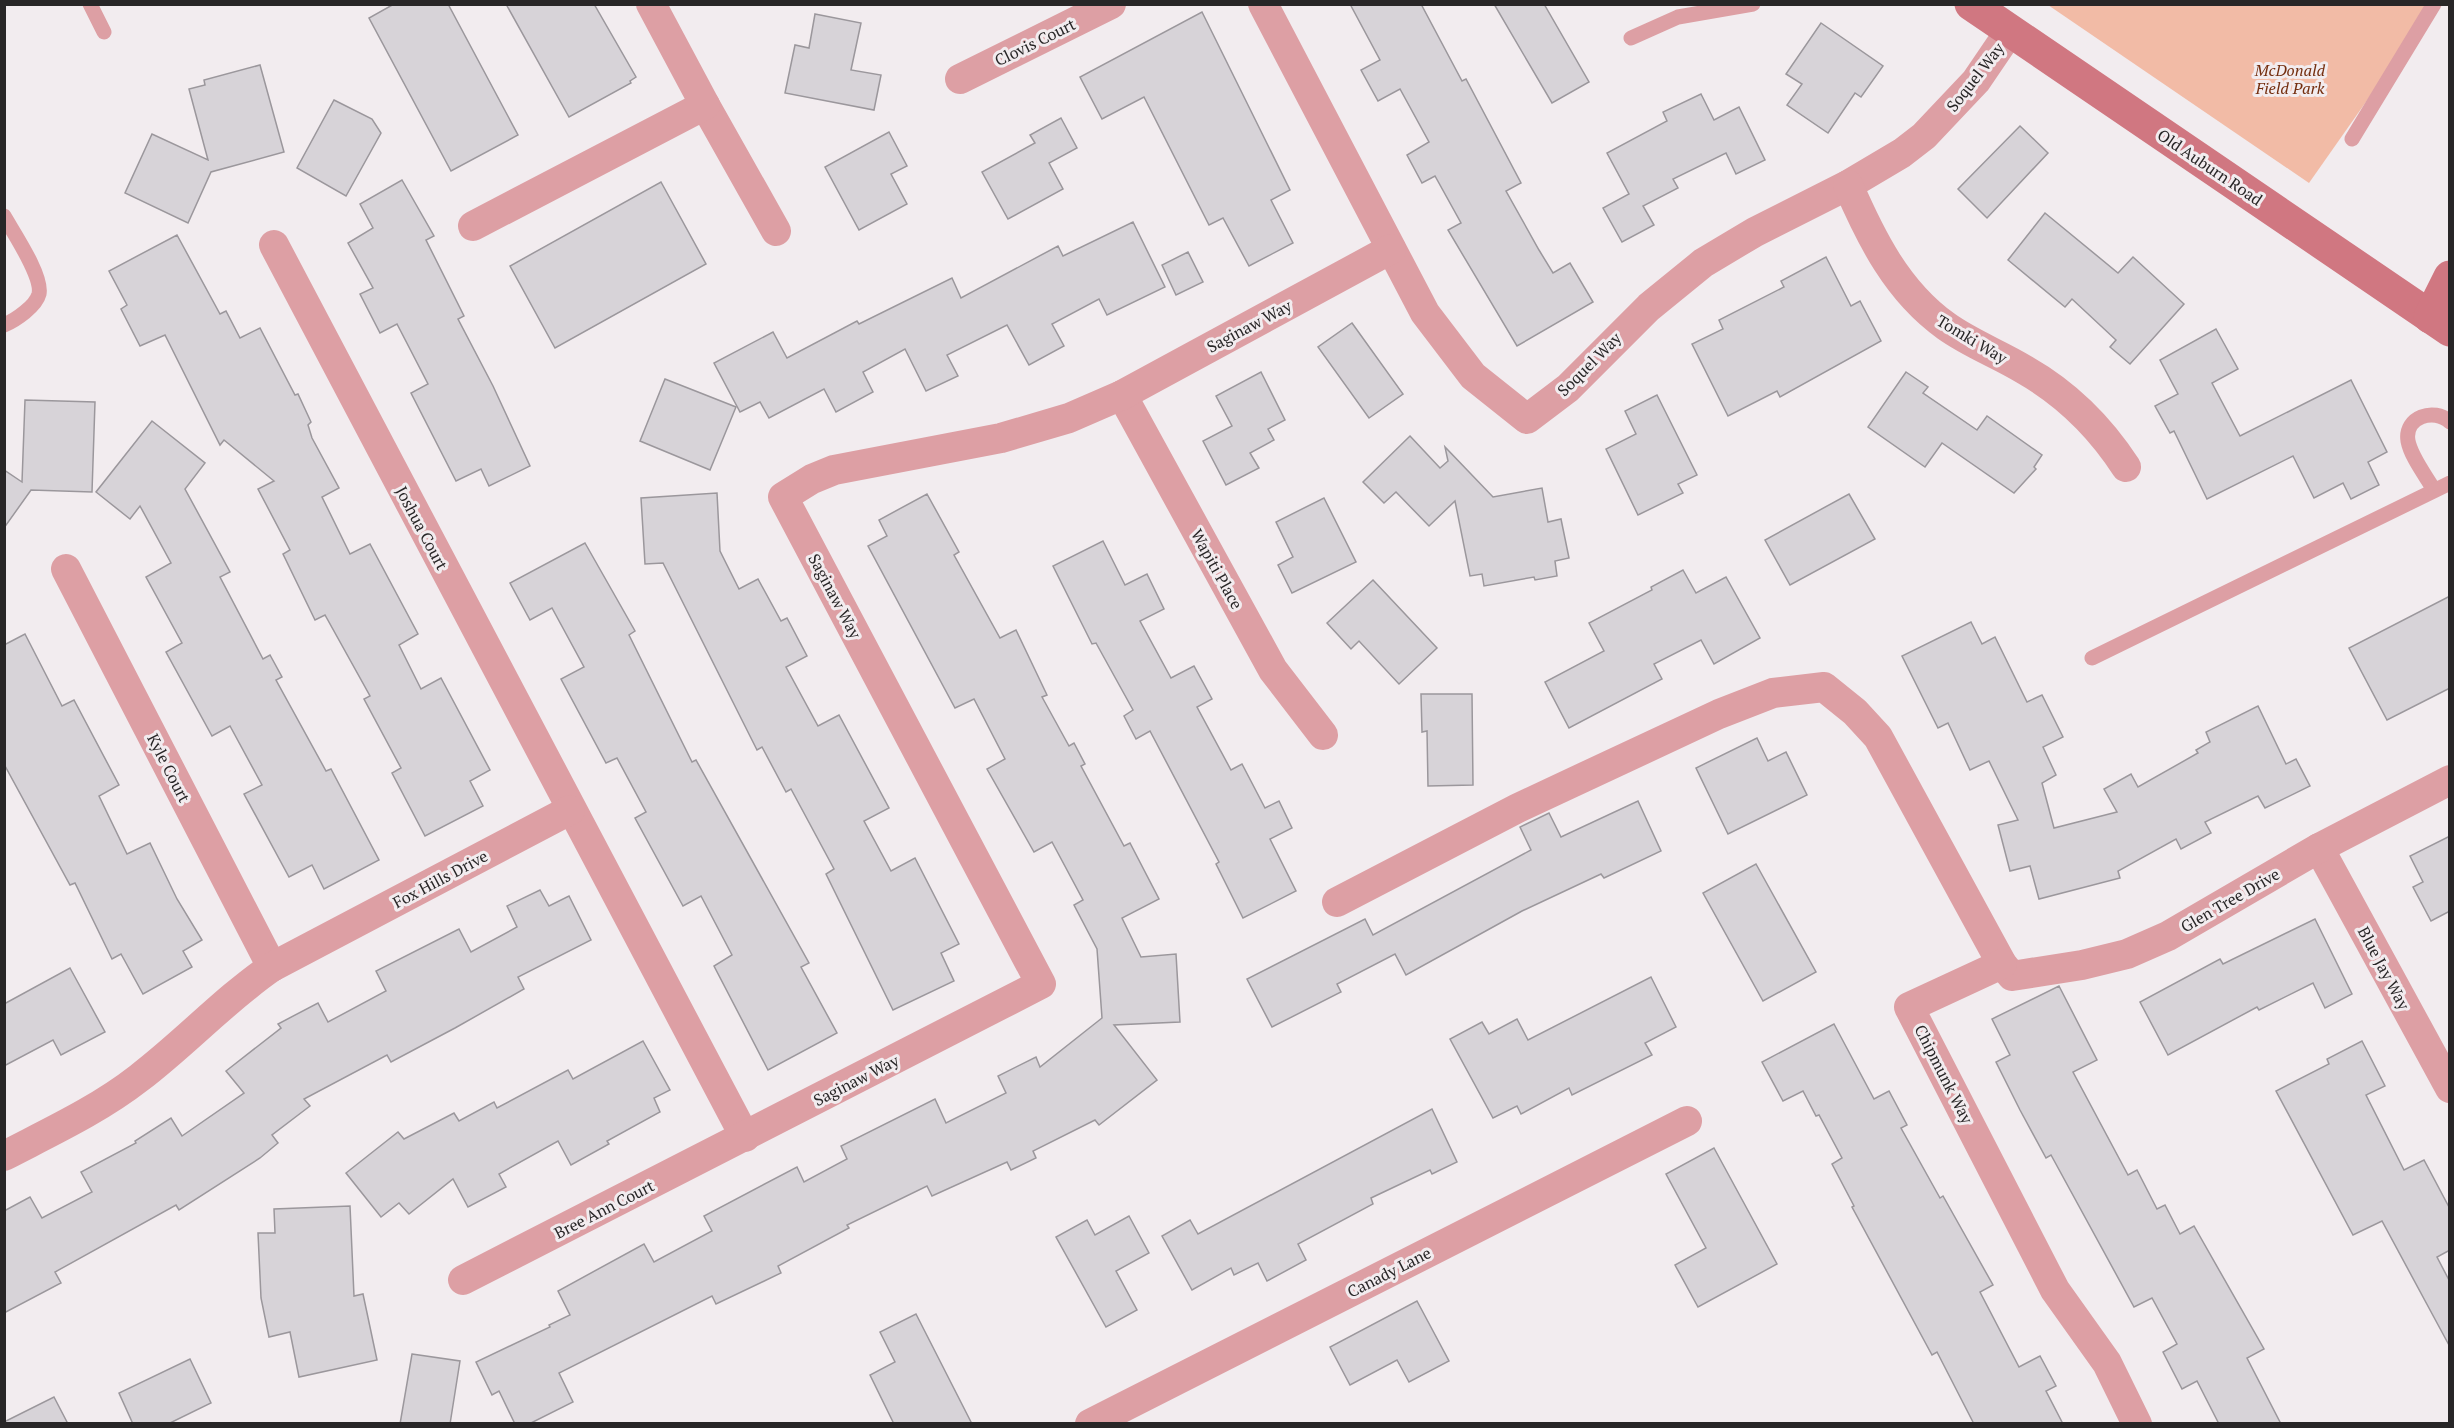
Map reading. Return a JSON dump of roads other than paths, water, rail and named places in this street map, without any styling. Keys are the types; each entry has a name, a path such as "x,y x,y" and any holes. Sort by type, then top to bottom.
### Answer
{"main road":[{"name":"Old Auburn Road","path":"1971,4 2443,317"},
{"path":"2443,317 2450,277"}],"street":[{"path":"651,4 776,231"},
{"name":"Clovis Court","path":"960,79 1111,4"},
{"name":"Soquel Way","path":"1263,4 1425,313 1450,349 1489,390 1527,419 1568,388 1648,306 1703,263 1755,232 1848,185 1902,153 1940,122 1976,81 2010,31"},
{"path":"473,226 705,105"},
{"name":"Tomki Way","path":"1848,185 1884,259 1897,278 1928,311 1955,332 2025,369 2065,396 2098,429 2126,467"},
{"name":"Joshua Court","path":"274,245 570,810"},
{"name":"Saginaw Way","path":"745,1137 1041,984 783,497 812,479 834,471 1001,438 1069,418 1122,395 1391,249"},
{"name":"Wapiti Place","path":"1122,395 1273,670 1323,735"},
{"name":"Kyle Court","path":"66,569 272,967"},
{"path":"1337,902 1518,808 1709,719 1773,693 1824,687 1855,712 1878,737 1896,765 2002,964"},
{"name":"Glen Tree Drive","path":"2002,964 2012,976 2082,965 2127,954 2168,936 2319,848 2450,780"},
{"path":"570,810 745,1137"},
{"name":"Fox Hills Drive","path":"4,1156 116,1095 141,1077 241,988 272,967 570,810"},
{"name":"Blue Jay Way","path":"2319,848 2450,1088"},
{"name":"Chipmunk Way","path":"2002,964 1909,1007 2055,1290 2107,1363 2137,1424"},
{"name":"Canady Lane","path":"1090,1424 1687,1120"},
{"name":"Bree Ann Court","path":"463,1280 745,1137"}],"lane":[{"path":"90,4 104,32"},
{"path":"1631,38 1678,17 1753,4"},
{"path":"2352,139 2434,4"},
{"path":"4,216 35,272 40,291 35,302 4,325"},
{"path":"2434,490 2408,440 2409,429 2422,415 2438,415 2450,422"},
{"path":"2092,658 2450,483"}],"park label":[{"name":"McDonald Field Park","path":"2290,79"}]}
